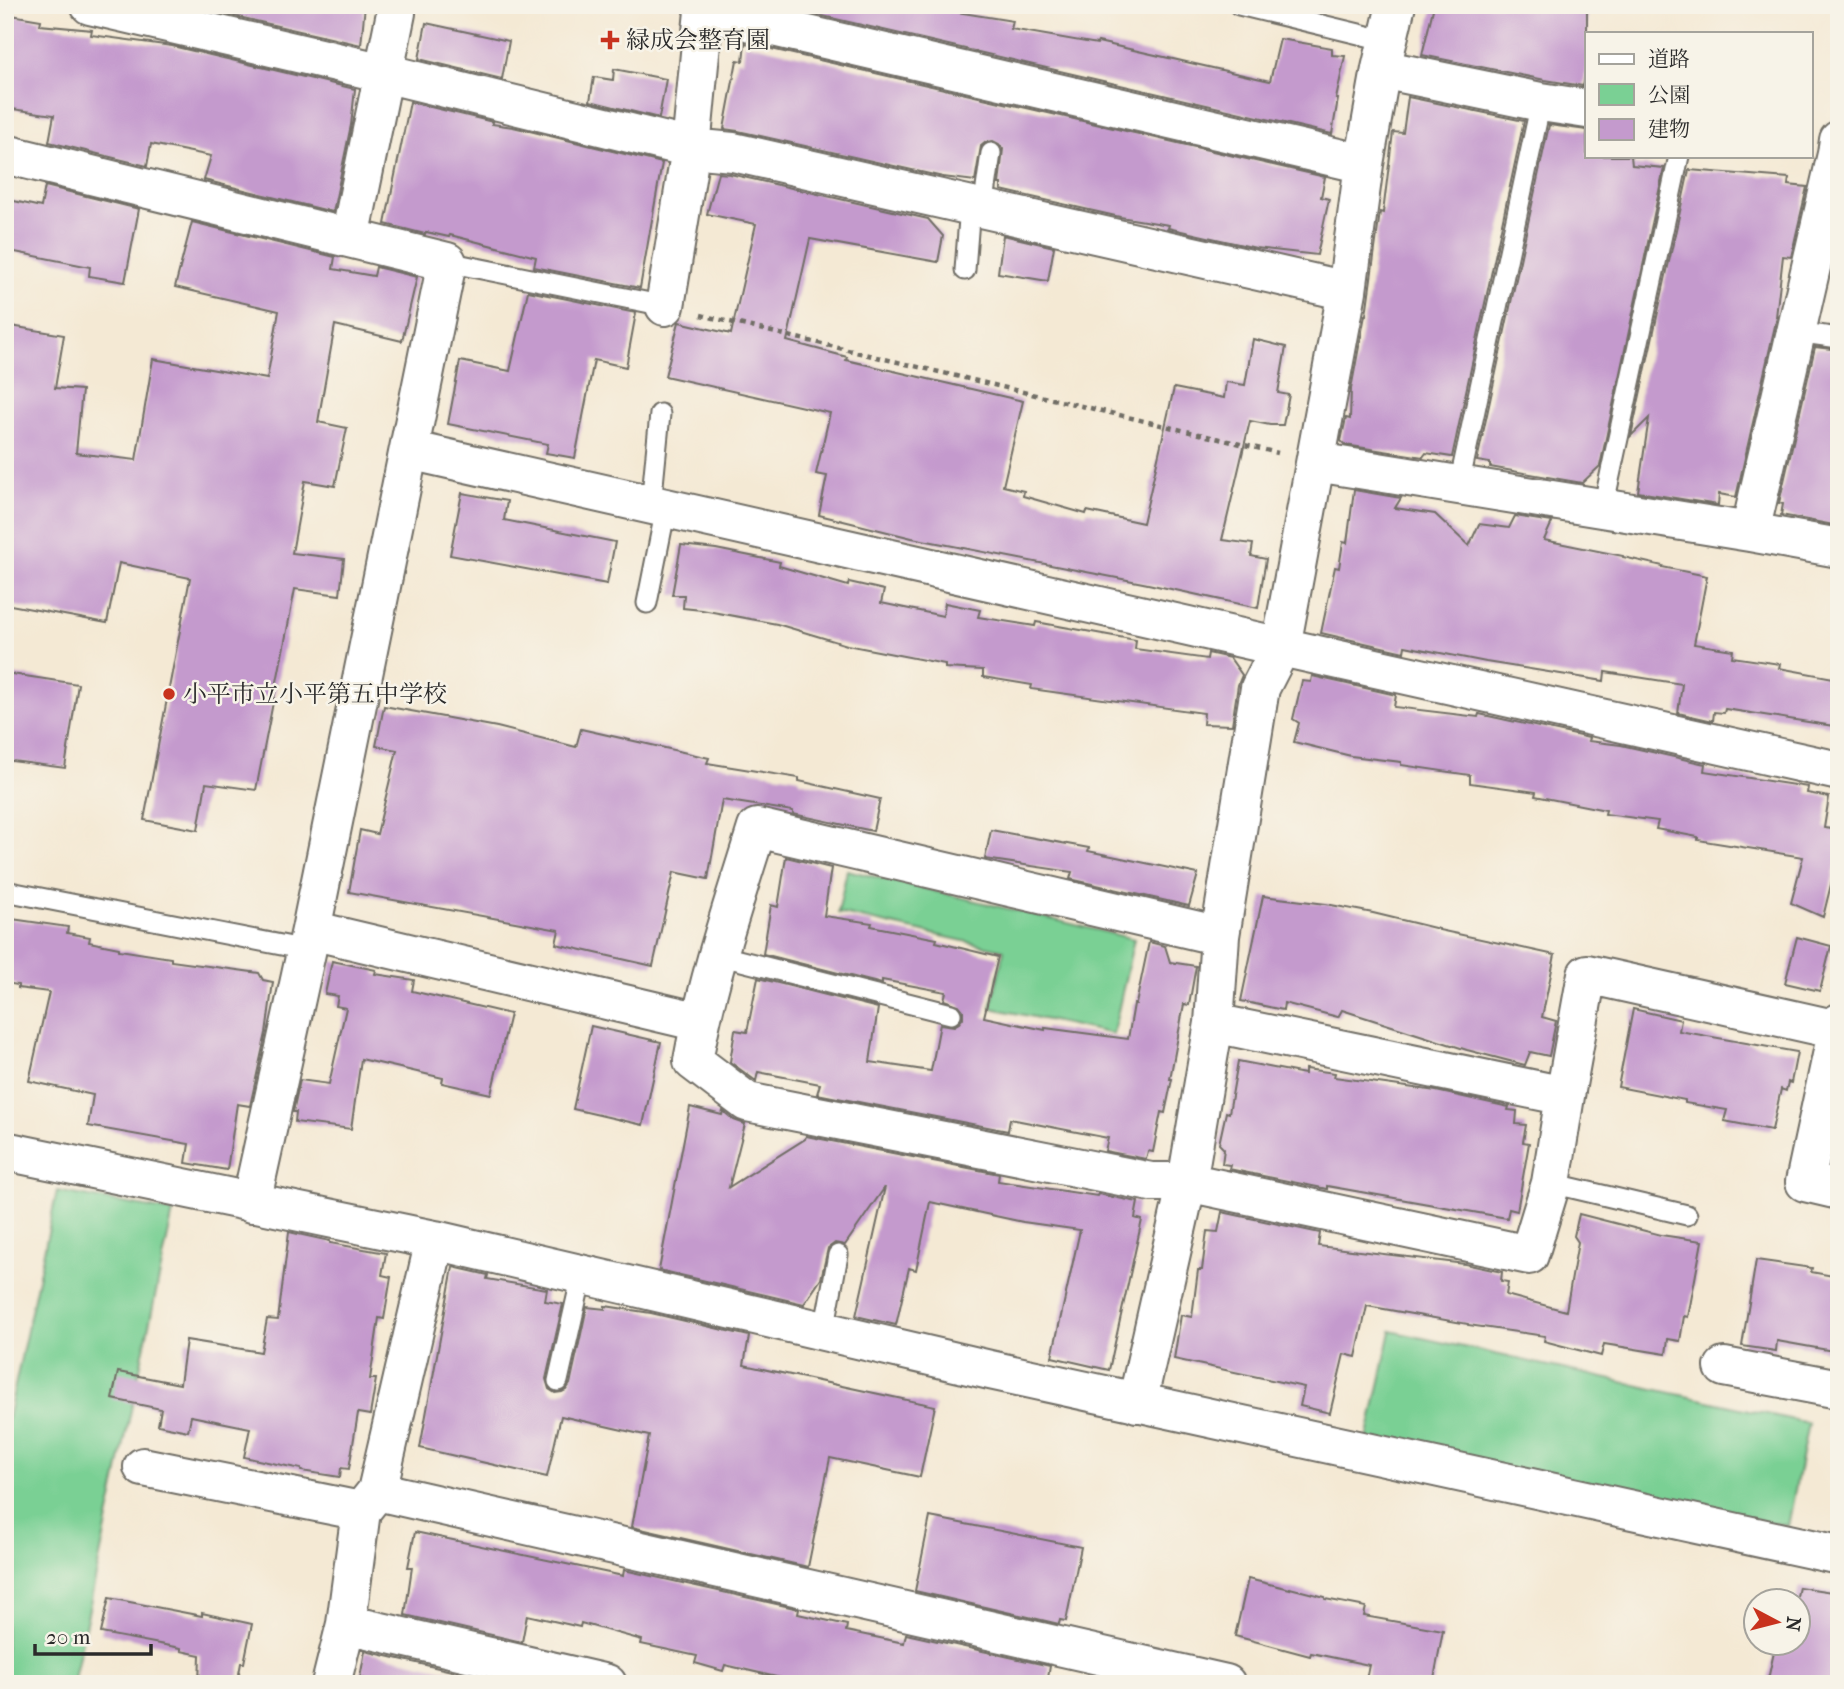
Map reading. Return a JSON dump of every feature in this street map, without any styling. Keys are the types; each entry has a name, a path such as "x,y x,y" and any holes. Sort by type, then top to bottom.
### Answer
{"street":[{"path":"90,5 175,15 384,73 691,148 733,152 1347,291"},
{"path":"666,306 691,148 704,11 1364,164"},
{"path":"350,238 396,13"},
{"path":"1137,1403 1187,1182 1214,1023 1220,936 1260,688 1281,647 1347,291 1364,164 1388,39 1541,102 1585,110"},
{"path":"1751,532 1796,332 1829,148"},
{"path":"5,154 447,261 309,940 251,1203"},
{"path":"409,450 1839,771"},
{"path":"1316,462 1839,548"},
{"path":"1220,936 757,828 718,955 700,1022 693,1061 747,1102 1151,1182 1187,1182 1529,1255 1551,1183 1587,974 1838,1026 1805,1182 1839,1190"},
{"path":"309,940 700,1022"},
{"path":"1214,1023 1565,1096"},
{"path":"5,1151 435,1240 1137,1403 1839,1555"},
{"path":"331,1684 346,1624 369,1501 435,1240"},
{"path":"1724,1367 1839,1389"},
{"path":"143,1466 369,1501 1226,1684"},
{"path":"346,1624 607,1684"}],"lane":[{"path":"1239,5 1388,39"},
{"path":"1460,485 1541,102"},
{"path":"965,270 976,207 992,153"},
{"path":"1603,508 1679,158"},
{"path":"447,261 666,306"},
{"path":"1796,332 1839,338"},
{"path":"647,603 658,507 660,414"},
{"path":"5,891 309,940"},
{"path":"718,955 951,1014"},
{"path":"1551,1183 1687,1215"},
{"path":"824,1331 838,1255"},
{"path":"558,1381 582,1275"}],"path":[{"path":"666,306 1316,462"}],"green space":[{"path":"847,870 1134,939 1113,1034 991,1008 1004,950 838,913"},
{"path":"57,1191 173,1212 73,1684 5,1684 5,1432"},
{"path":"1391,1331 1808,1423 1788,1526 1367,1440"}],"building":[{"path":"209,5 365,5 361,45 208,10"},
{"path":"784,5 945,5 944,10 1013,21 1011,29 1097,44 1098,42 1270,81 1280,39 1332,48 1332,55 1345,56 1332,134"},
{"path":"1434,5 1587,5 1583,86 1422,55"},
{"path":"11,15 41,20 40,25 92,30 91,35 172,46 355,89 351,125 333,212 204,180 211,156 151,144 147,166 49,142 54,115 5,108 5,52"},
{"path":"426,23 509,41 502,79 419,59"},
{"path":"745,43 1325,177 1321,197 1329,199 1317,255 1256,248 1168,228 1169,225 1120,217 1001,190 999,184 1003,149 993,141 981,146 975,181 943,177 724,129 737,60 743,61"},
{"path":"614,69 666,79 659,118 590,101 594,77 613,80"},
{"path":"1408,97 1524,121 1452,457 1426,453 1423,457 1345,445 1341,441 1346,418 1350,419 1351,389 1366,315 1380,212 1383,213 1393,132 1403,133"},
{"path":"410,102 662,163 640,288 534,267 536,257 450,235 425,234 385,224"},
{"path":"1549,125 1585,130 1585,158 1631,158 1632,165 1664,168 1600,466 1582,483 1490,467 1490,463 1477,461"},
{"path":"1689,170 1789,178 1788,185 1807,187 1791,257 1783,256 1777,317 1736,497 1719,494 1718,505 1638,492 1649,418 1631,436"},
{"path":"718,173 928,219 943,236 938,262 810,239 787,341 847,357 846,360 1023,401 1003,486 1024,491 1023,496 1086,514 1087,511 1143,523 1174,388 1224,398 1226,382 1245,385 1253,339 1286,347 1278,393 1289,395 1283,425 1250,421 1222,540 1253,544 1251,556 1266,559 1258,608 912,538 819,515 827,476 816,474 830,413 665,376 679,322 731,334 756,224 707,214"},
{"path":"45,186 139,209 125,282 89,276 90,267 5,250 5,199 41,207"},
{"path":"192,222 335,257 333,269 374,276 376,267 417,277 402,341 335,325 318,422 347,428 335,486 305,481 292,553 344,559 340,595 295,589 256,790 206,783 198,830 144,820 190,578 119,563 107,623 5,604 5,325 64,335 55,388 82,390 76,453 136,460 153,359 267,379 279,311 175,287"},
{"path":"1003,235 1054,247 1048,281 998,273"},
{"path":"528,291 636,313 626,367 594,360 575,458 546,453 548,444 448,424 460,361 510,371"},
{"path":"1815,347 1839,350 1839,526 1781,515 1783,504 1779,503"},
{"path":"1354,490 1401,498 1395,508 1435,514 1469,546 1479,524 1509,528 1515,516 1552,522 1544,540 1707,576 1694,644 1733,650 1732,657 1780,664 1779,668 1839,679 1839,699 1834,726 1725,709 1724,713 1714,712 1713,721 1678,713 1682,684 1605,672 1604,681 1405,646 1404,652 1321,633 1335,567 1339,568 1343,542 1347,543"},
{"path":"462,493 507,501 504,520 615,542 607,584 450,555"},
{"path":"681,545 780,562 779,566 848,586 849,582 884,590 881,603 943,616 945,603 980,610 978,617 1035,626 1036,622 1136,640 1135,649 1207,659 1208,653 1230,658 1242,675 1232,725 1203,724 1204,713 1031,689 1032,685 983,677 983,670 945,668 945,664 847,645 777,624 683,608 684,595 672,595"},
{"path":"5,673 78,684 65,768 5,760"},
{"path":"1312,676 1396,695 1394,707 1478,717 1479,714 1589,738 1588,741 1621,745 1705,764 1704,771 1808,787 1807,793 1829,797 1824,828 1839,830 1839,852 1823,917 1791,903 1803,857 1698,840 1698,837 1656,829 1658,821 1605,814 1606,810 1535,796 1536,792 1470,783 1470,775 1351,756 1294,742 1299,723 1293,719 1302,681 1311,682"},
{"path":"384,706 497,727 576,747 581,729 709,758 707,763 799,778 799,781 880,799 873,831 793,814 793,811 722,800 708,879 674,872 653,966 556,944 559,930 349,892 360,830 377,834 397,750 376,746"},
{"path":"991,830 1089,848 1088,851 1198,874 1189,906 1070,879 1072,872 985,859"},
{"path":"786,857 831,868 824,916 872,923 871,926 937,939 936,942 998,957 984,1017 1045,1030 1128,1039 1149,942 1165,946 1170,962 1196,966 1189,1005 1184,1004 1165,1113 1161,1112 1153,1152 1148,1151 1146,1159 1105,1151 1108,1138 1010,1119 1008,1131 817,1094 820,1084 758,1072 756,1081 730,1062 735,1030 747,1032 758,978 878,1008 870,1062 931,1071 940,1024 954,1026 963,1018 963,1010 959,1005 944,1000 946,992 882,980 882,984 763,954 771,905 778,907"},
{"path":"1263,896 1373,913 1555,955 1542,1017 1556,1021 1549,1056 1530,1052 1525,1065 1467,1050 1342,1010 1338,1017 1284,1003 1283,1010 1241,1001"},
{"path":"5,918 68,927 67,933 90,937 89,942 119,950 171,958 171,961 259,973 263,980 273,982 266,1033 250,1106 237,1104 227,1170 186,1163 189,1144 88,1126 93,1095 29,1081 49,992 18,988 18,985 5,983"},
{"path":"1797,937 1831,946 1820,991 1785,983"},
{"path":"332,961 376,970 375,974 414,980 412,991 510,1014 491,1094 442,1083 443,1078 361,1059 351,1129 295,1122 296,1112 293,1112 300,1080 329,1084 346,1008 336,1006 338,996 325,994"},
{"path":"1633,1009 1681,1020 1679,1031 1797,1052 1791,1083 1788,1082 1786,1091 1781,1089 1772,1130 1724,1121 1727,1110 1618,1087"},
{"path":"591,1026 661,1042 643,1125 573,1109"},
{"path":"1238,1061 1305,1074 1305,1069 1335,1073 1334,1077 1436,1091 1517,1111 1516,1124 1526,1125 1523,1142 1529,1143 1517,1211 1509,1209 1507,1218 1327,1186 1327,1189 1229,1169 1230,1165 1222,1164 1224,1149 1219,1144 1226,1112 1229,1113"},
{"path":"690,1107 722,1115 723,1111 734,1120 745,1124 729,1187 806,1136 999,1174 998,1181 1138,1202 1135,1218 1142,1220 1109,1370 1052,1357 1080,1230 1023,1222 930,1202 916,1270 909,1268 896,1325 856,1316 885,1187 845,1245 835,1243 828,1248 821,1279 804,1304 659,1270"},
{"path":"1222,1212 1320,1233 1318,1246 1465,1264 1502,1272 1501,1281 1508,1282 1506,1295 1566,1311 1578,1242 1574,1236 1579,1214 1661,1235 1702,1241 1688,1317 1684,1316 1680,1341 1668,1339 1666,1354 1604,1344 1601,1356 1544,1341 1545,1336 1367,1306 1356,1357 1344,1354 1330,1413 1300,1406 1304,1387 1174,1359 1181,1315 1192,1317 1198,1270 1202,1270 1207,1231 1218,1232"},
{"path":"289,1232 386,1253 382,1275 391,1277 384,1319 379,1318 370,1379 376,1379 370,1415 358,1413 349,1469 341,1468 340,1477 244,1457 250,1428 191,1416 188,1431 158,1425 161,1409 112,1399 118,1372 180,1384 186,1340 261,1352 267,1319 278,1320"},
{"path":"1756,1260 1812,1268 1811,1272 1839,1277 1839,1352 1777,1341 1776,1351 1742,1346"},
{"path":"453,1267 488,1275 487,1279 547,1289 545,1301 563,1304 546,1379 549,1389 555,1393 566,1390 570,1384 587,1307 605,1309 605,1306 651,1313 749,1336 744,1365 935,1406 920,1477 830,1458 808,1567 632,1527 649,1436 561,1416 547,1477 420,1448"},
{"path":"930,1517 1081,1547 1066,1621 1060,1620 1059,1624 915,1591"},
{"path":"415,1532 623,1576 624,1570 799,1609 798,1614 847,1625 846,1631 904,1643 906,1634 1050,1666 1047,1684 807,1684 725,1665 723,1671 695,1663 697,1656 641,1644 642,1640 581,1623 580,1627 527,1615 522,1642 405,1615 412,1567 408,1567"},
{"path":"1248,1579 1366,1607 1364,1616 1443,1630 1433,1684 1365,1684 1369,1665 1311,1653 1310,1656 1235,1636"},
{"path":"1812,1589 1839,1593 1839,1649 1832,1684 1767,1684 1773,1658 1812,1658"},
{"path":"109,1598 252,1624 237,1684 199,1684 200,1655 181,1651 181,1648 101,1633"},
{"path":"365,1651 508,1684 366,1684 367,1679 360,1678"}],"place":[{"name":"緑成会整育園","path":"610,40"},
{"name":"小平市立小平第五中学校","path":"169,694"}]}
